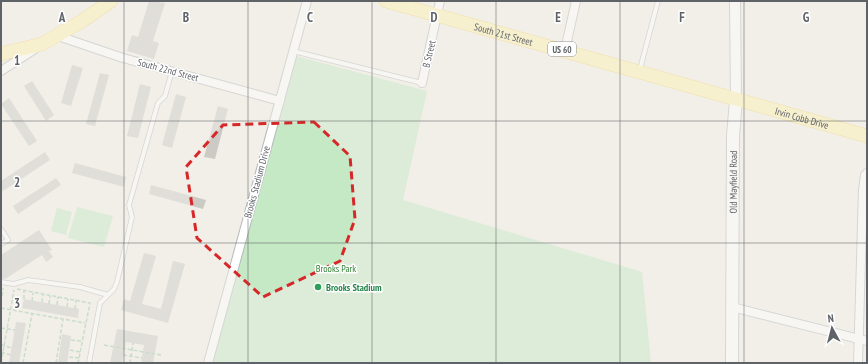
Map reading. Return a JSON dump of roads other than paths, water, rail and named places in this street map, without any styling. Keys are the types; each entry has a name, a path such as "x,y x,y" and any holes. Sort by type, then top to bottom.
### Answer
{"main road":[{"path":"1,54 42,44 58,36 111,1"},
{"name":"South 21st Street","path":"386,1 565,50 736,100"},
{"name":"Irvin Cobb Drive","path":"736,100 867,136"},
{"name":"Old Mayfield Road","path":"732,363 734,129 736,100"}],"street":[{"name":"Brooks Stadium Drive","path":"208,363 307,1"},
{"name":"B Street","path":"422,82 440,1"},
{"path":"565,50 576,1"},
{"name":"Old Mayfield Road","path":"735,1 736,100"},
{"name":"South 22nd Street","path":"58,36 103,52 280,101"},
{"path":"1,72 42,44"},
{"path":"858,363 863,190 866,174"},
{"path":"732,307 867,341"}],"lane":[{"path":"639,72 658,2 651,1"},
{"path":"294,51 422,82"},
{"path":"89,363 100,303 114,290 117,282 132,217 129,205 158,103 165,96 172,71"},
{"path":"1,229 8,240 1,244"},
{"path":"2,285 14,284 28,280 80,287 108,294"}],"place":[{"name":"Brooks Stadium","path":"318,287"}],"park label":[{"name":"Brooks Park","path":"336,268"}]}
